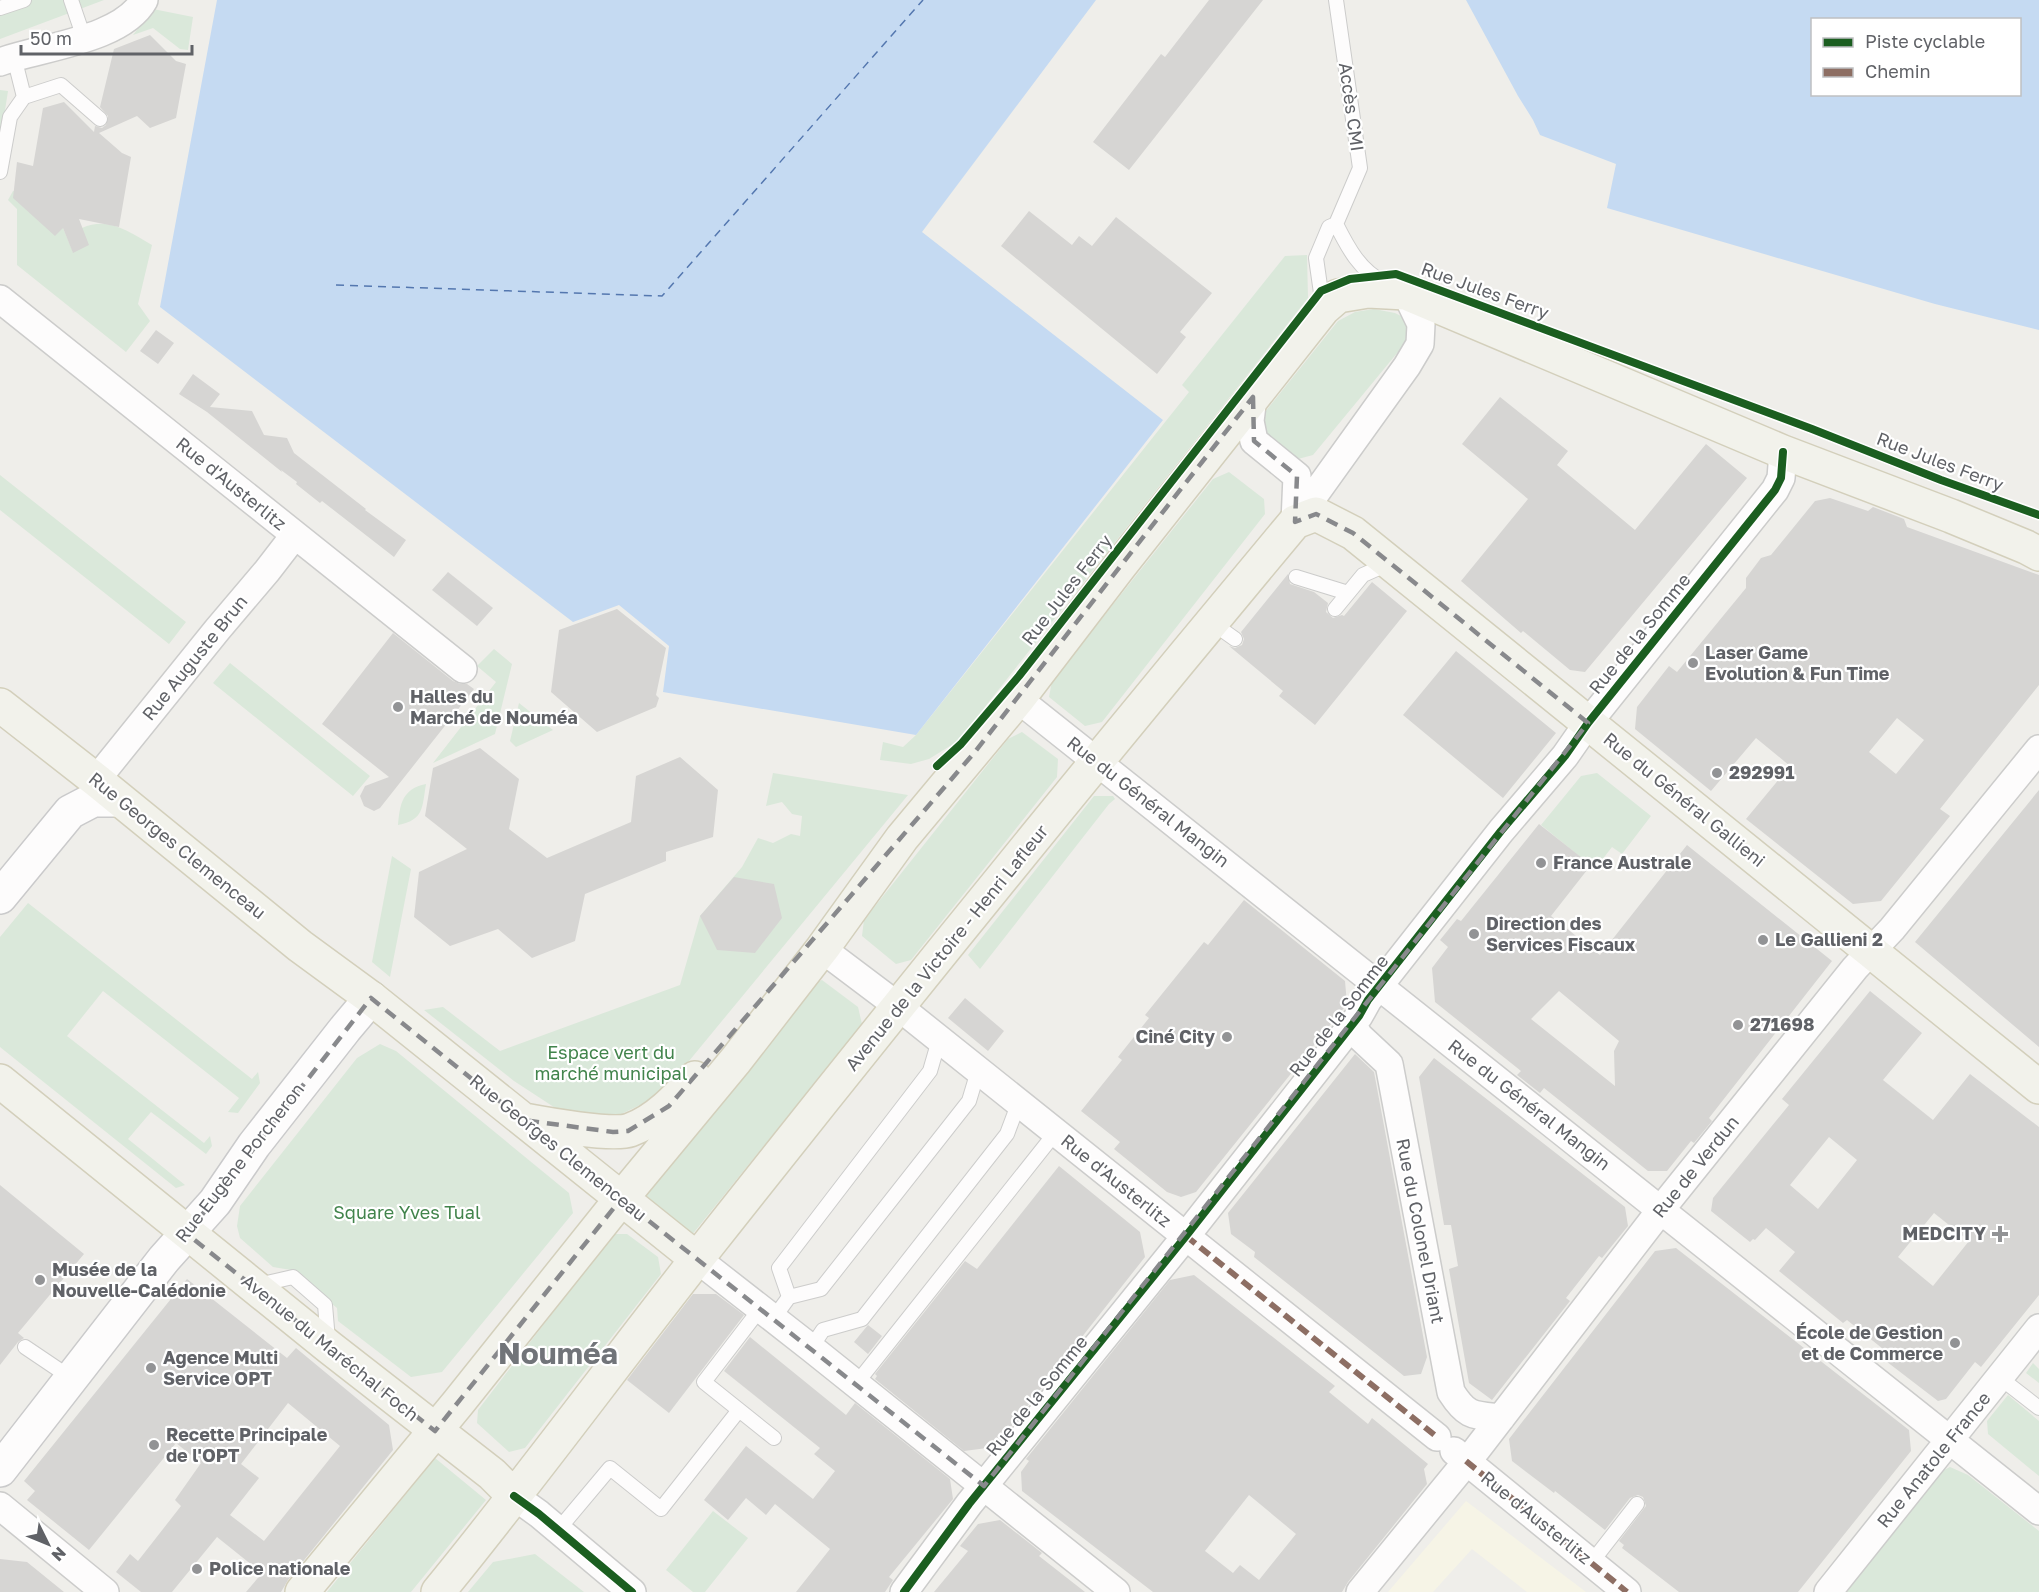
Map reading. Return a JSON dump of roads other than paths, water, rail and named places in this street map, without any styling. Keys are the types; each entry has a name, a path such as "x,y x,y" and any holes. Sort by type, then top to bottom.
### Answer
{"main road":[{"name":"Rue Jules Ferry","path":"1323,309 1338,296 1368,291 1406,293 1783,452 1951,516 2039,554"},
{"path":"523,1120 613,1132 628,1131 669,1106 703,1070 794,955 902,838 1018,699 1323,309"},
{"name":"Rue du Général Gallieni","path":"1294,522 1316,514 1353,533 2039,1087"},
{"name":"Avenue de la Victoire - Henri Lafleur","path":"438,1592 499,1518 697,1260 920,1024 1098,762 1223,631 1294,522"},
{"name":"Rue Georges Clemenceau","path":"0,705 300,946 371,998 697,1260"},
{"path":"302,1592 736,1060 822,949 902,838"},
{"name":"Avenue du Maréchal Foch","path":"0,1081 187,1234 492,1474 514,1496"}],"street":[{"path":"7,59 111,30 139,9 144,0"},
{"name":"Avenue de la Victoire - Henri Lafleur","path":"1294,522 1407,366 1420,344 1421,324 1406,293"},
{"name":"Rue d'Austerlitz","path":"0,299 463,669"},
{"path":"1253,397 1250,421 1254,441 1297,476 1294,522"},
{"name":"Rue de la Somme","path":"904,1592 984,1486 1186,1236 1501,831 1565,756 1588,723 1775,490 1781,478 1783,452"},
{"name":"Rue Auguste Brun","path":"108,790 294,536"},
{"name":"Rue du Général Mangin","path":"1018,699 2039,1511"},
{"name":"Rue de Verdun","path":"1360,1592 1501,1418 1661,1210 1856,968 1872,952 2039,749"},
{"path":"0,897 70,812 108,790"},
{"name":"Rue d'Austerlitz","path":"822,949 1019,1102 1628,1592"},
{"name":"Rue Eugène Porcheron","path":"0,1470 164,1259 215,1202 261,1137 371,998"},
{"name":"Rue du Colonel Driant","path":"1352,1024 1359,1036 1389,1065 1451,1392 1458,1403 1471,1414 1501,1418"},
{"name":"Rue Georges Clemenceau","path":"697,1260 811,1348 1116,1592"},
{"name":"Rue Anatole France","path":"1828,1592 2039,1328"},
{"name":"Avenue du Maréchal Foch","path":"514,1496 632,1592"},
{"path":"0,1506 105,1592"}],"lane":[{"path":"0,8 24,0"},
{"path":"71,0 84,38"},
{"name":"Accès CMI","path":"1323,309 1316,258 1329,227 1336,224 1360,168 1336,0"},
{"path":"7,59 24,96"},
{"path":"0,172 10,117 24,96 61,86 100,119"},
{"path":"1336,224 1358,263 1377,279 1406,293"},
{"path":"1335,609 1364,575 1390,562"},
{"path":"1296,577 1348,593"},
{"path":"789,1297 779,1268 930,1071 920,1024"},
{"path":"774,1438 704,1382 767,1314 789,1297 821,1289 969,1101 978,1071"},
{"path":"811,1348 823,1330 862,1319 1007,1134 1019,1102"},
{"path":"856,1384 1056,1132"},
{"path":"25,1347 72,1380"},
{"path":"1999,1377 2039,1408"},
{"path":"558,1530 610,1468 661,1509 739,1410"},
{"path":"1591,1563 1637,1504"}],"water":[{"path":"217,0 1096,0 922,232 1163,420 916,735 663,692 669,646 619,605 573,622 160,307"},
{"path":"1466,0 2039,0 2039,330 1935,304 1607,208 1616,164 1540,135"}],"place":[{"name":"Laser Game Evolution & Fun Time","path":"1693,663"},
{"name":"Halles du Marché de Nouméa","path":"398,707"},
{"name":"292991","path":"1717,773"},
{"name":"France Australe","path":"1541,863"},
{"name":"Direction des Services Fiscaux","path":"1474,934"},
{"name":"Le Gallieni 2","path":"1763,940"},
{"name":"271698","path":"1738,1025"},
{"name":"Ciné City","path":"1227,1037"},
{"name":"MEDCITY","path":"2000,1234"},
{"name":"Musée de la Nouvelle-Calédonie","path":"40,1280"},
{"name":"École de Gestion et de Commerce","path":"1955,1343"},
{"name":"Agence Multi Service OPT","path":"151,1368"},
{"name":"Recette Principale de l'OPT","path":"154,1445"},
{"name":"Police nationale","path":"197,1569"}],"district":[{"name":"Nouméa","path":"558,1354"}],"park label":[{"name":"Espace vert du marché municipal","path":"611,1063"},
{"name":"Square Yves Tual","path":"407,1213"}]}
